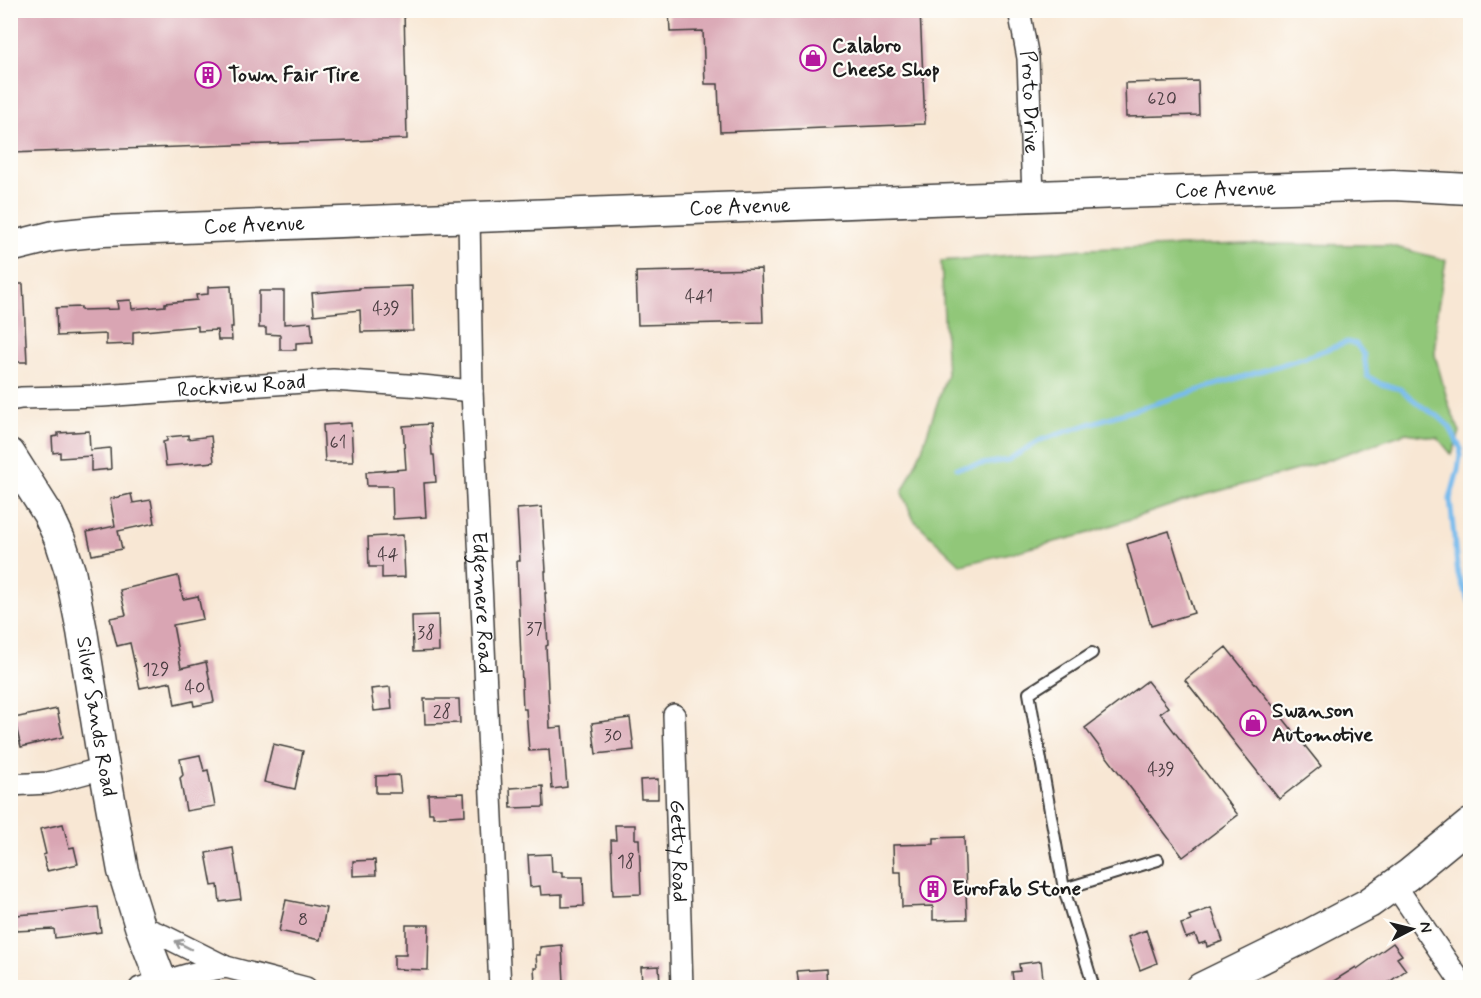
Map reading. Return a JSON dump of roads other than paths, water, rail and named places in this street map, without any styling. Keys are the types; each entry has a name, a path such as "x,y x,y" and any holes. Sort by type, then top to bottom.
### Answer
{"main road":[{"name":"Coe Avenue","path":"10,247 54,236 103,231 1033,196 1393,185 1470,189"},
{"name":"Silver Sands Road","path":"10,454 48,514 60,540 70,571 123,871 155,985"},
{"path":"1201,987 1369,903 1395,885 1470,824"}],"street":[{"name":"Proto Drive","path":"1019,10 1028,58 1033,196"},
{"name":"Edgemere Road","path":"470,217 472,391 500,987"},
{"name":"Rockview Road","path":"10,400 333,380 472,391"},
{"name":"Getty Road","path":"674,715 682,987"},
{"path":"10,785 48,783 104,768"},
{"path":"1395,885 1465,987"},
{"path":"140,926 162,934 226,968 306,987"},
{"path":"155,985 190,974 226,968"}],"lane":[{"path":"1092,654 1029,693 1064,889 1094,987"},
{"path":"1064,889 1158,860"}],"waterway":[{"path":"957,468 1008,460 1041,440 1347,342 1356,344 1364,355 1367,376 1381,384 1400,389 1438,416 1449,426 1461,449 1450,499 1458,575 1470,603"}],"place":[{"name":"Calabro Cheese Shop","path":"813,58"},
{"name":"Town Fair Tire","path":"208,75"},
{"name":"Swanson Automotive","path":"1253,723"},
{"name":"EuroFab Stone","path":"933,889"}]}
